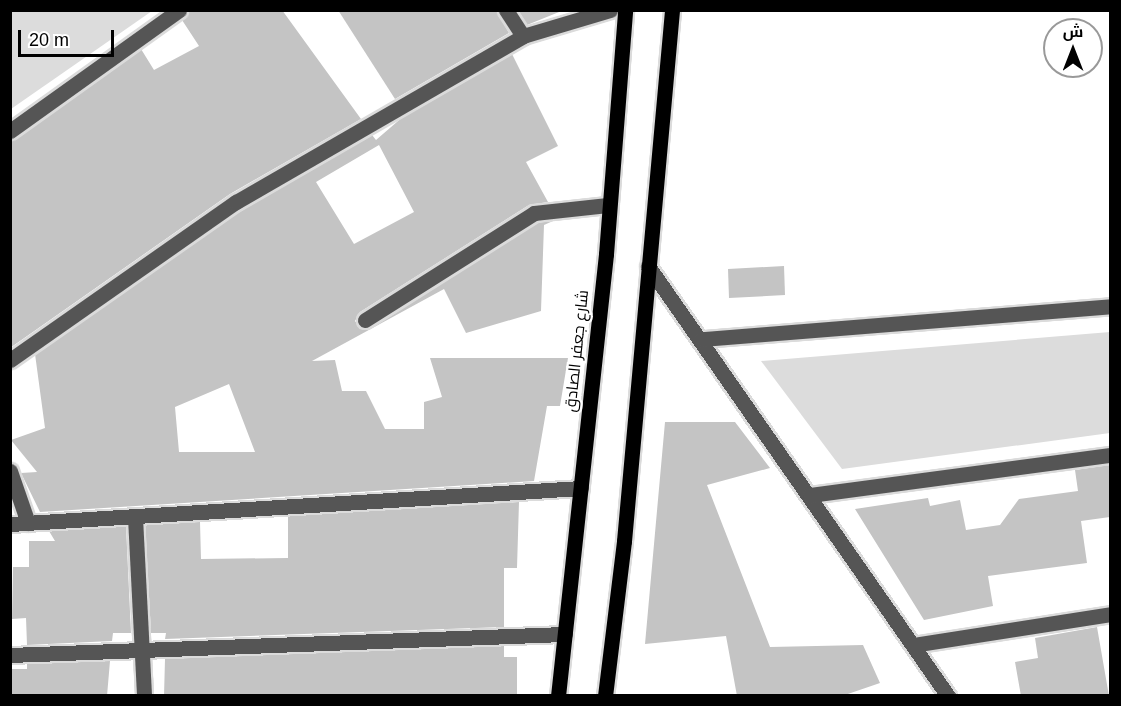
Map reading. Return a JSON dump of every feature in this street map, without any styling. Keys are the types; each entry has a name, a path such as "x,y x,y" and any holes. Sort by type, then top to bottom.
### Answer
{"main road":[{"name":"شارع جعفر الصادق","path":"558,696 581,488 625,10"},
{"path":"605,696 672,10"}],"street":[{"path":"10,131 179,10"},
{"path":"506,10 523,36"},
{"path":"10,360 236,202 523,36 610,10"},
{"path":"365,320 534,213 608,205"},
{"path":"648,266 703,339 947,694 930,696"},
{"path":"703,339 1110,306"},
{"path":"810,495 1110,455"},
{"path":"10,471 28,523"},
{"path":"10,524 581,488"},
{"path":"135,517 144,696"},
{"path":"913,645 1110,614"},
{"path":"10,655 142,652 565,634"}],"shaded area":[{"path":"11,10 152,10 152,11 11,109"},
{"path":"1110,332 1110,433 842,469 761,361"}],"building":[{"path":"189,10 282,10 361,119 230,194 10,348 10,141 141,49 154,70 199,46 182,20"},
{"path":"338,10 496,10 509,33 395,99"},
{"path":"518,10 564,10 527,25"},
{"path":"512,54 558,146 526,162 548,202 529,205 360,312 355,321 361,329 370,328 537,222 553,221 544,225 541,311 466,333 444,289 312,361 335,360 342,391 366,391 385,429 424,429 424,402 442,397 430,358 568,358 560,406 547,406 534,481 40,512 21,473 37,472 11,440 45,428 35,354 241,210 372,135 376,140 405,115","holes":["379,145 414,212 354,244 316,182","229,384 255,452 179,452 175,407"]},
{"path":"784,266 785,295 729,298 728,269"},
{"path":"665,422 735,422 770,468 707,485 770,647 863,645 880,683 842,696 737,696 726,636 645,644"},
{"path":"1110,465 1110,517 1081,521 1087,563 988,576 993,606 924,620 855,509 928,498 930,506 960,500 966,530 1000,525 1019,499 1078,491 1075,470"},
{"path":"519,502 517,568 504,568 504,627 165,639 166,633 151,633 145,525 200,522 201,559 288,558 288,516"},
{"path":"126,526 131,633 113,633 112,641 27,645 26,618 12,619 13,567 29,567 29,541 55,541 49,531"},
{"path":"1097,627 1109,696 1021,696 1015,662 1038,658 1035,638"},
{"path":"504,646 504,657 517,657 517,696 164,696 165,659"},
{"path":"110,661 107,696 10,696 10,669 27,669 27,664"}]}
